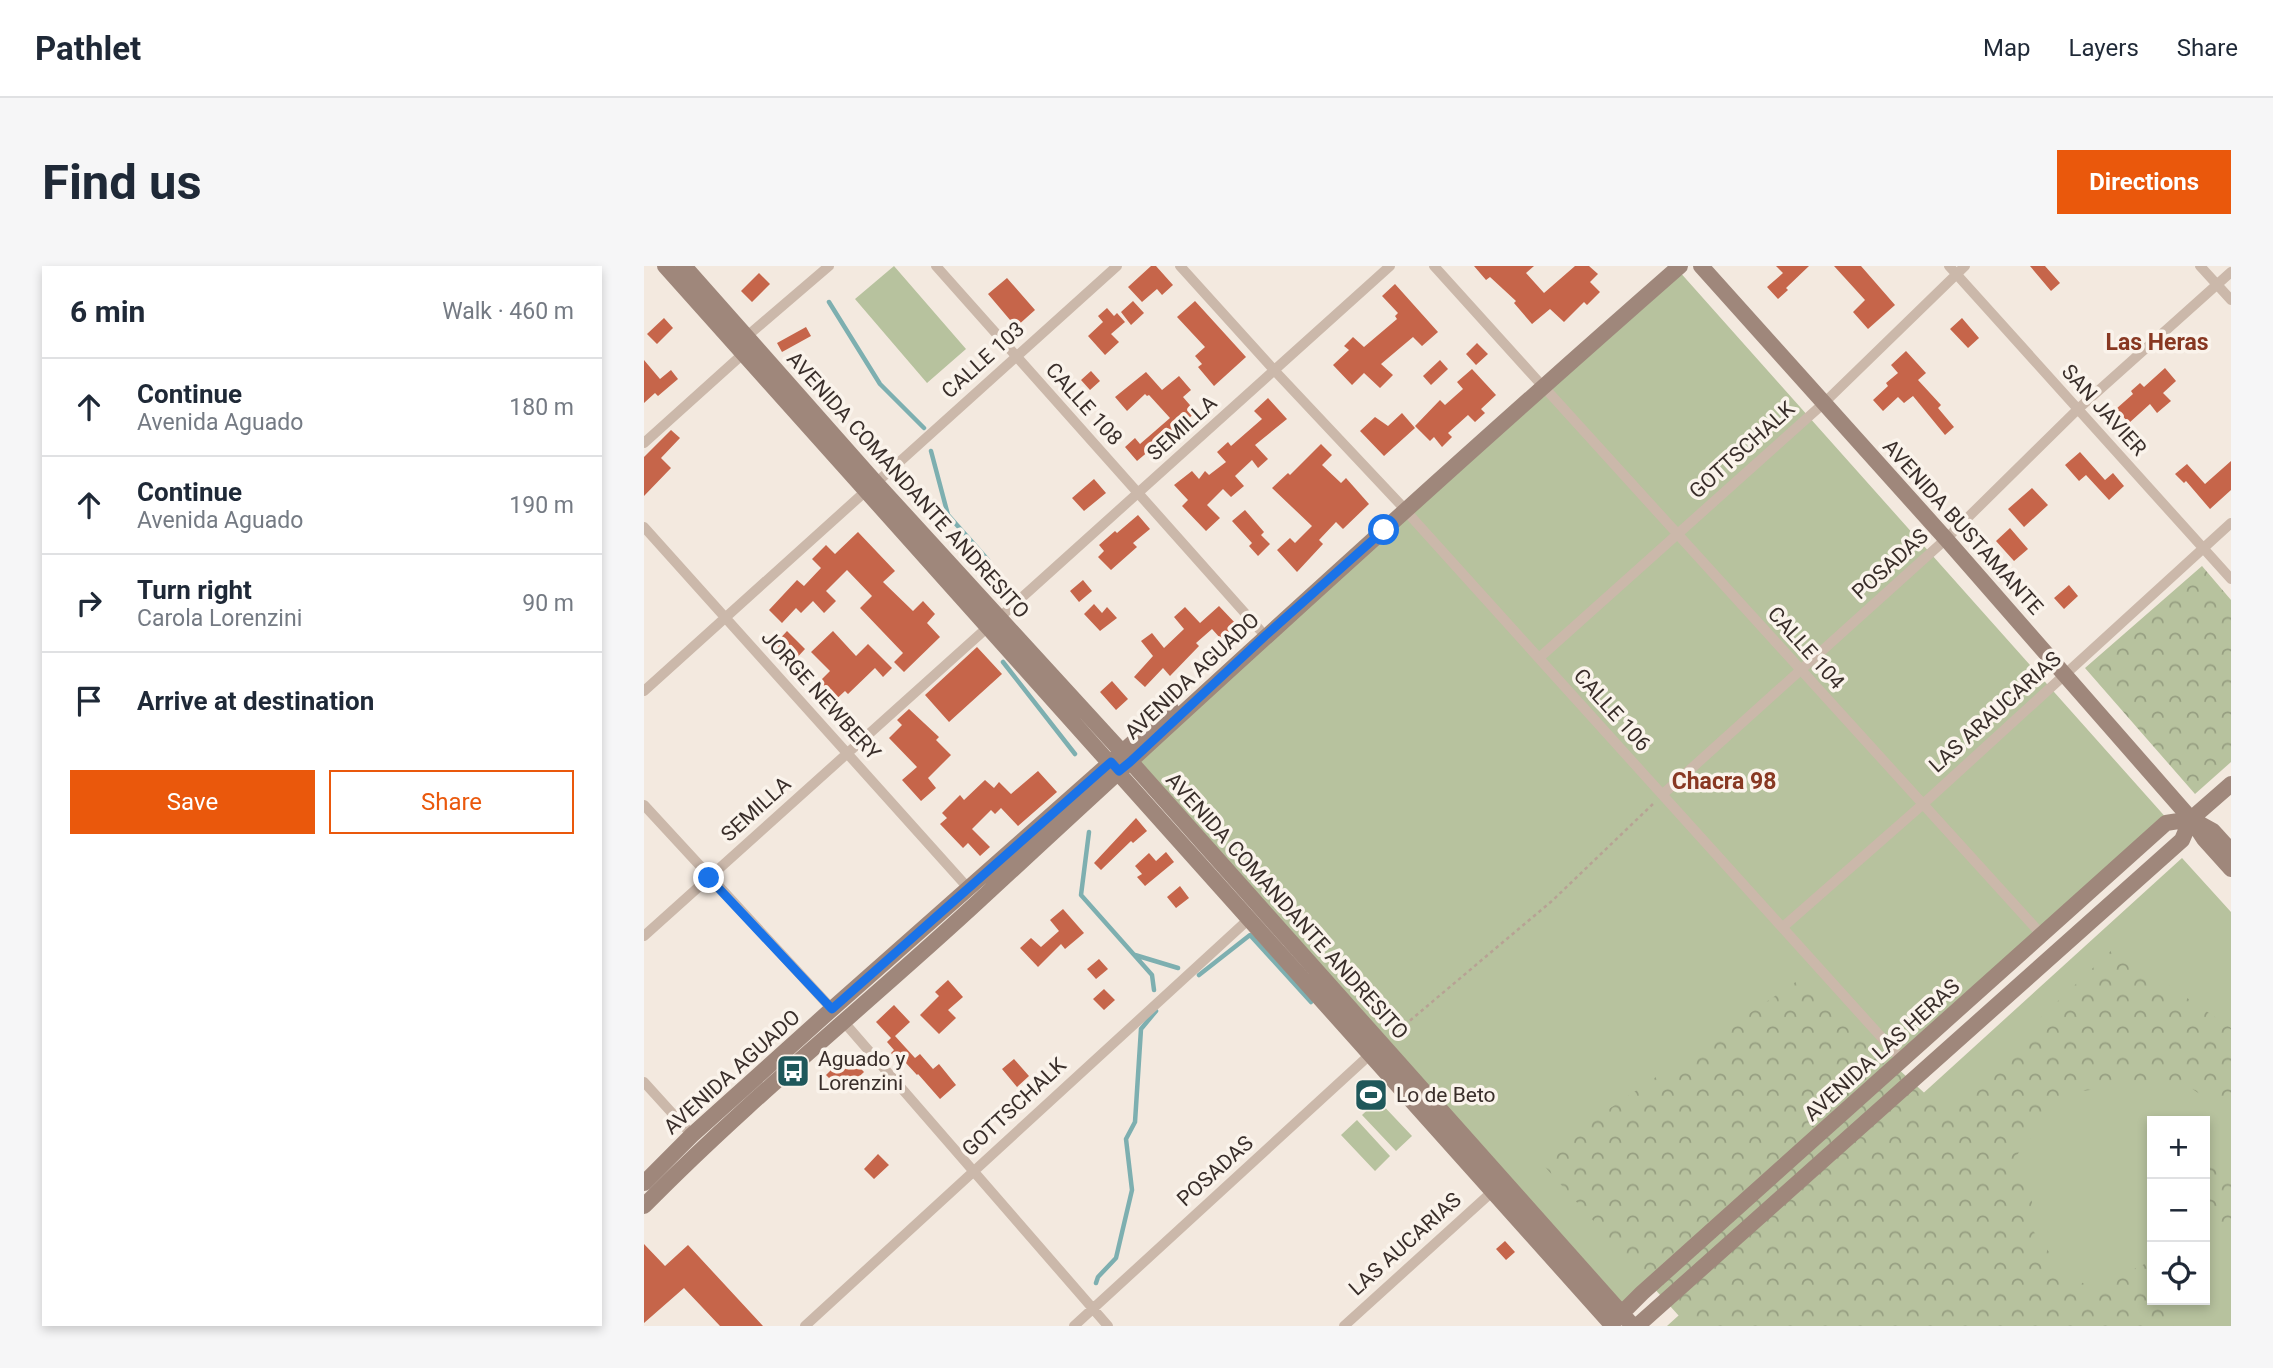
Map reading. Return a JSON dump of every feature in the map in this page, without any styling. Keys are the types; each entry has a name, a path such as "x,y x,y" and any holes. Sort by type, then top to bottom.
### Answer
{"main road":[{"name":"AVENIDA COMANDANTE ANDRESITO","path":"665,266 745,345 872,486 1377,1049 1614,1322"},
{"name":"AVENIDA COMANDANTE ANDRESITO","path":"684,266 745,345"},
{"name":"AVENIDA AGUADO","path":"1541,384 1665,266"},
{"name":"AVENIDA AGUADO","path":"644,1206 704,1144 969,889 1120,762 1541,384 1680,266"},
{"name":"AVENIDA BUSTAMANTE","path":"1701,266 2065,674 2192,819 2204,839 2231,869"},
{"name":"AVENIDA AGUADO","path":"644,1183 692,1135 979,901 1120,762 1260,630 1403,507"},
{"name":"AVENIDA COMANDANTE ANDRESITO","path":"1120,762 1250,918 1377,1049 1493,1191 1614,1322 1635,1326"},
{"name":"AVENIDA LAS HERAS","path":"1635,1326 2182,840 2192,819 2231,783"},
{"name":"AVENIDA BUSTAMANTE","path":"2192,819 2213,831 2231,851"},
{"name":"AVENIDA LAS HERAS","path":"1614,1322 2166,824 2192,819"}],"street":[{"path":"644,443 830,266"},
{"name":"CALLE 108","path":"936,266 1260,630"},
{"name":"CALLE 103","path":"644,691 1117,266"},
{"name":"CALLE 106","path":"1180,266 1403,507 1902,1060"},
{"name":"SEMILLA","path":"644,936 1390,266"},
{"name":"CALLE 104","path":"1434,266 2042,935"},
{"name":"GOTTSCHALK","path":"1539,658 1824,403 1953,270 1965,266"},
{"path":"2200,266 2231,300"},
{"name":"SAN JAVIER","path":"1953,270 2231,579"},
{"name":"POSADAS","path":"1663,794 1946,539 2078,409 2231,272"},
{"name":"LAS ARAUCARIAS","path":"1783,927 1922,805 2231,523"},
{"name":"JORGE NEWBERY","path":"644,527 969,889"},
{"path":"644,805 837,1015 1108,1326"},
{"name":"GOTTSCHALK","path":"805,1326 1250,918"},
{"name":"POSADAS","path":"1074,1326 1377,1049"},
{"path":"644,1082 692,1135"},
{"name":"LAS AUCARIAS","path":"1344,1326 1493,1191"}],"path":[{"path":"1377,1049 1553,900 1663,794"}],"green space":[{"path":"894,266 966,349 927,383 855,299"},
{"path":"1678,270 2169,821 1626,1309 1135,758"},
{"path":"2202,566 2231,600 2231,762 2195,794 2085,668"},
{"path":"2182,858 2231,912 2231,1326 1667,1326"},
{"path":"2114,948 2231,1028 2231,1115 2185,1084 2154,1082 2066,1093 2013,1160 2032,1200 2031,1228 2067,1276 2094,1288 2147,1263 2147,1305 2188,1305 2173,1326 1688,1326 1537,1158 1800,979 1943,1110"},
{"path":"1378,1100 1412,1136 1396,1151 1362,1115"},
{"path":"1357,1120 1390,1156 1375,1171 1341,1135"},
{"path":"2210,1155 2231,1175 2231,1231 2210,1220"}],"building":[{"path":"1151,266 1156,266 1173,285 1162,295 1157,289 1142,302 1128,287"},
{"path":"1474,266 1534,266 1526,273 1544,293 1575,266 1589,266 1598,274 1590,282 1600,292 1587,305 1584,302 1564,322 1550,309 1532,324 1514,303 1516,301 1490,277 1486,280"},
{"path":"1776,266 1809,266 1778,299 1767,287 1783,273"},
{"path":"1834,266 1861,266 1895,305 1868,329 1853,312 1865,300"},
{"path":"2030,266 2045,266 2060,283 2051,291"},
{"path":"759,273 770,284 752,302 741,291"},
{"path":"1007,278 1035,310 1016,327 988,294"},
{"path":"1395,284 1438,332 1422,346 1413,337 1381,364 1393,375 1380,388 1364,373 1352,385 1333,365 1349,350 1344,346 1353,337 1364,347 1397,319 1395,316 1398,313 1382,296"},
{"path":"1133,301 1144,313 1131,325 1121,312"},
{"path":"1195,301 1246,357 1214,386 1198,367 1202,364 1195,356 1205,347 1177,317"},
{"path":"1107,308 1114,316 1117,313 1125,322 1111,334 1119,342 1105,355 1088,336 1103,322 1098,316"},
{"path":"664,318 673,328 657,344 647,334"},
{"path":"1962,318 1979,338 1968,348 1950,329"},
{"path":"806,327 811,336 782,352 777,343"},
{"path":"1477,343 1488,354 1476,365 1466,354"},
{"path":"1906,351 1926,373 1918,380 1941,405 1938,408 1954,427 1945,435 1913,396 1904,403 1898,397 1883,411 1873,400 1898,373 1891,365"},
{"path":"644,360 660,379 671,370 678,379 658,396 655,393 644,403"},
{"path":"1440,360 1448,369 1431,385 1423,376"},
{"path":"2165,368 2176,381 2163,393 2171,401 2157,413 2150,404 2129,423 2116,409 2133,394 2131,391 2140,383 2144,387"},
{"path":"1472,369 1496,395 1481,409 1485,413 1475,422 1468,415 1448,433 1452,437 1442,447 1434,437 1430,441 1415,426 1440,400 1445,405 1463,389 1457,382"},
{"path":"1091,371 1100,381 1090,390 1081,380"},
{"path":"1146,372 1162,390 1179,376 1191,390 1183,397 1196,412 1173,432 1176,436 1160,450 1156,445 1137,461 1125,447 1135,438 1140,444 1170,418 1149,395 1145,394 1127,411 1115,397"},
{"path":"1268,398 1287,419 1255,445 1268,459 1258,468 1252,460 1235,476 1244,486 1231,497 1223,489 1207,505 1220,518 1206,531 1182,506 1188,500 1174,485 1192,471 1199,479 1205,471 1209,475 1226,462 1217,452 1228,442 1231,446 1262,419 1254,411"},
{"path":"1402,413 1415,428 1384,456 1360,431 1375,417 1388,426"},
{"path":"671,430 680,438 661,458 671,468 644,496 644,457"},
{"path":"1321,444 1332,455 1322,465 1341,483 1346,478 1369,504 1343,529 1336,522 1319,540 1323,544 1297,572 1277,550 1290,538 1295,543 1312,526 1272,488 1288,473 1290,475"},
{"path":"2080,452 2105,480 2113,473 2124,486 2109,500 2086,475 2079,481 2065,465"},
{"path":"2231,461 2231,490 2210,509 2186,481 2184,483 2175,474 2187,464 2205,484"},
{"path":"1094,479 1106,493 1084,511 1072,498"},
{"path":"2032,488 2048,505 2024,527 2008,509"},
{"path":"1245,510 1264,532 1261,535 1270,544 1258,556 1249,546 1252,543 1232,521"},
{"path":"1138,515 1150,529 1133,543 1137,547 1111,570 1098,557 1104,551 1099,545"},
{"path":"2010,528 2028,549 2014,561 1996,541"},
{"path":"858,532 895,571 883,582 913,611 923,601 935,614 927,623 940,637 904,672 894,662 903,653 860,608 872,596 847,570 826,591 836,601 824,613 813,601 801,613 796,608 782,623 769,610 797,580 804,586 821,568 812,559 826,545 835,554"},
{"path":"1083,580 1092,591 1079,602 1070,591"},
{"path":"2069,585 2078,596 2064,609 2054,598"},
{"path":"1094,604 1102,613 1107,607 1117,618 1100,631 1084,614"},
{"path":"1219,606 1237,625 1221,639 1212,629 1196,643 1199,646 1170,676 1163,668 1145,687 1134,677 1153,656 1141,641 1152,633 1164,648 1184,629 1174,617 1185,607 1200,623"},
{"path":"787,631 805,649 793,662 775,644"},
{"path":"833,631 856,656 868,644 892,668 883,677 875,668 848,694 845,691 831,704 823,696 826,692 818,683 830,671 811,652"},
{"path":"977,647 1002,674 949,722 925,695"},
{"path":"1112,681 1128,699 1116,710 1100,692"},
{"path":"909,709 939,737 936,740 951,755 928,778 936,788 921,801 902,780 917,767 889,738 902,725 897,720"},
{"path":"1038,771 1057,792 1018,826 1001,808 995,814 991,810 972,829 990,847 980,856 968,843 963,848 940,824 947,818 942,813 960,795 964,800 985,780 994,788 999,782 1011,794"},
{"path":"1136,818 1147,831 1133,843 1131,841 1101,870 1094,863"},
{"path":"1166,852 1174,862 1145,886 1137,877 1142,874 1135,866 1149,853 1156,861"},
{"path":"1180,886 1189,898 1176,908 1167,897"},
{"path":"1063,909 1084,933 1065,949 1061,944 1038,967 1020,948 1031,938 1041,947 1059,931 1050,920"},
{"path":"1099,959 1108,969 1096,979 1087,969"},
{"path":"948,980 963,997 948,1010 956,1018 939,1034 920,1015 939,996 935,992"},
{"path":"1104,989 1115,1000 1104,1010 1093,999"},
{"path":"894,1005 910,1022 895,1036 915,1058 920,1054 933,1069 939,1064 956,1085 940,1099 918,1074 905,1062 902,1065 891,1053 894,1050 887,1042 891,1038 876,1022"},
{"path":"847,1054 864,1072 843,1092 826,1075"},
{"path":"1014,1059 1029,1076 1017,1087 1002,1069"},
{"path":"878,1154 889,1165 874,1179 864,1169"},
{"path":"1505,1241 1515,1252 1506,1260 1496,1249"},
{"path":"644,1244 665,1266 688,1245 763,1326 720,1326 684,1288 644,1323"}],"waterway":[{"path":"829,302 880,384 924,428"},
{"path":"931,451 948,515 988,560"},
{"path":"1003,662 1075,754"},
{"path":"1089,832 1081,895 1152,975 1154,990"},
{"path":"1199,975 1250,935 1311,1002"},
{"path":"1135,955 1178,968"},
{"path":"1096,1283 1098,1277 1116,1258 1132,1190 1126,1139 1135,1122 1141,1029 1156,1011"}],"place":[{"name":"Aguado y Lorenzini","path":"793,1071"},
{"name":"Lo de Beto","path":"1371,1095"}],"district":[{"name":"Las Heras","path":"2157,342"},
{"name":"Chacra 98","path":"1724,781"}],"route":[{"path":"709,878 832,1009 1111,762 1119,771 1130,762 1384,530"}]}
